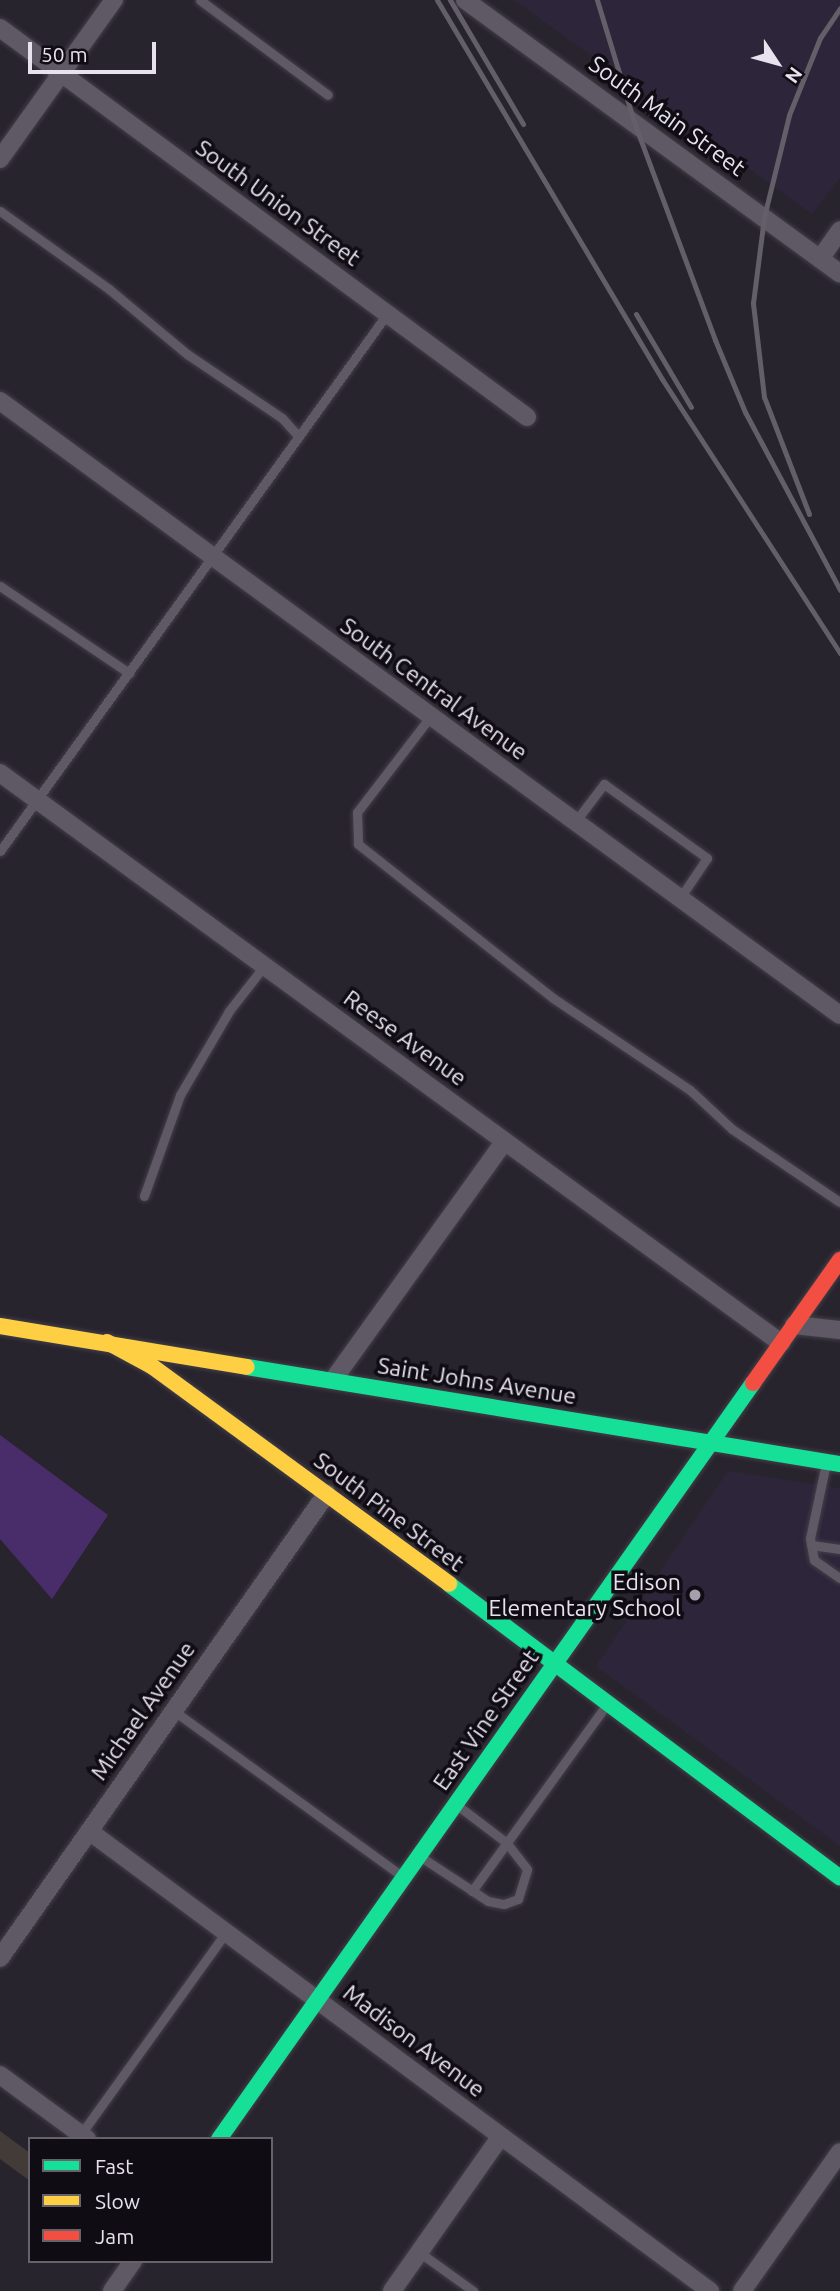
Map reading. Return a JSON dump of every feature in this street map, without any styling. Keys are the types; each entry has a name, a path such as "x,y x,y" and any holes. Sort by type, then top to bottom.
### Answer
{"street":[{"path":"0,159 114,0"},
{"name":"South Main Street","path":"465,0 840,273"},
{"name":"South Union Street","path":"0,28 527,417"},
{"path":"820,258 840,230"},
{"name":"South Central Avenue","path":"0,401 840,1015"},
{"name":"Reese Avenue","path":"0,773 781,1343"},
{"path":"333,1380 505,1141"},
{"name":"East Vine Street","path":"220,2137 840,1260"},
{"path":"794,1325 840,1330"},
{"name":"Saint Johns Avenue","path":"0,1326 833,1463"},
{"name":"South Pine Street","path":"107,1342 153,1367 327,1493 840,1878"},
{"name":"Michael Avenue","path":"1,1953 327,1493"},
{"name":"Madison Avenue","path":"89,1830 710,2291"},
{"path":"0,2075 84,2136"},
{"path":"392,2291 501,2136"},
{"path":"742,2291 840,2152"},
{"path":"112,2291 132,2263"}],"lane":[{"path":"200,0 328,95"},
{"path":"0,211 109,289 187,354 282,418 298,436"},
{"path":"0,851 39,801 211,556 387,314"},
{"path":"0,586 129,673"},
{"path":"430,717 357,813 358,844 553,998 690,1090 732,1129 840,1202"},
{"path":"575,822 604,784 707,858 680,898"},
{"path":"144,1196 180,1095 229,1011 264,966"},
{"path":"833,1463 810,1541 814,1560 840,1578"},
{"path":"810,1541 840,1549"},
{"path":"472,1891 607,1703"},
{"path":"174,1711 404,1878"},
{"path":"419,1857 488,1901 504,1903 518,1899 526,1885 527,1869 507,1843 456,1805"},
{"path":"84,2136 226,1931"},
{"path":"419,2252 473,2291"}],"shaded area":[{"path":"514,0 840,0 840,177 812,214"},
{"path":"0,1435 108,1515 52,1599 0,1539"},
{"path":"728,1471 840,1488 840,1846 596,1666"}],"building":[{"path":"0,2131 28,2152 28,2180 0,2159"}],"railway":[{"path":"437,0 662,379 840,653"},
{"path":"450,0 523,124"},
{"path":"597,0 634,122 715,340 745,412 840,590"},
{"path":"809,514 764,397 753,303 764,217 789,115 820,38 840,8"},
{"path":"636,314 691,407"}],"traffic: fast":[{"path":"247,1367 840,1464"},
{"path":"220,2137 753,1383"},
{"path":"449,1584 840,1878"}],"traffic: slow":[{"path":"0,1326 247,1367"},
{"path":"107,1342 153,1367 449,1584"}],"traffic: jam":[{"path":"753,1383 840,1260"}],"place":[{"name":"Edison Elementary School","path":"695,1595"}]}
